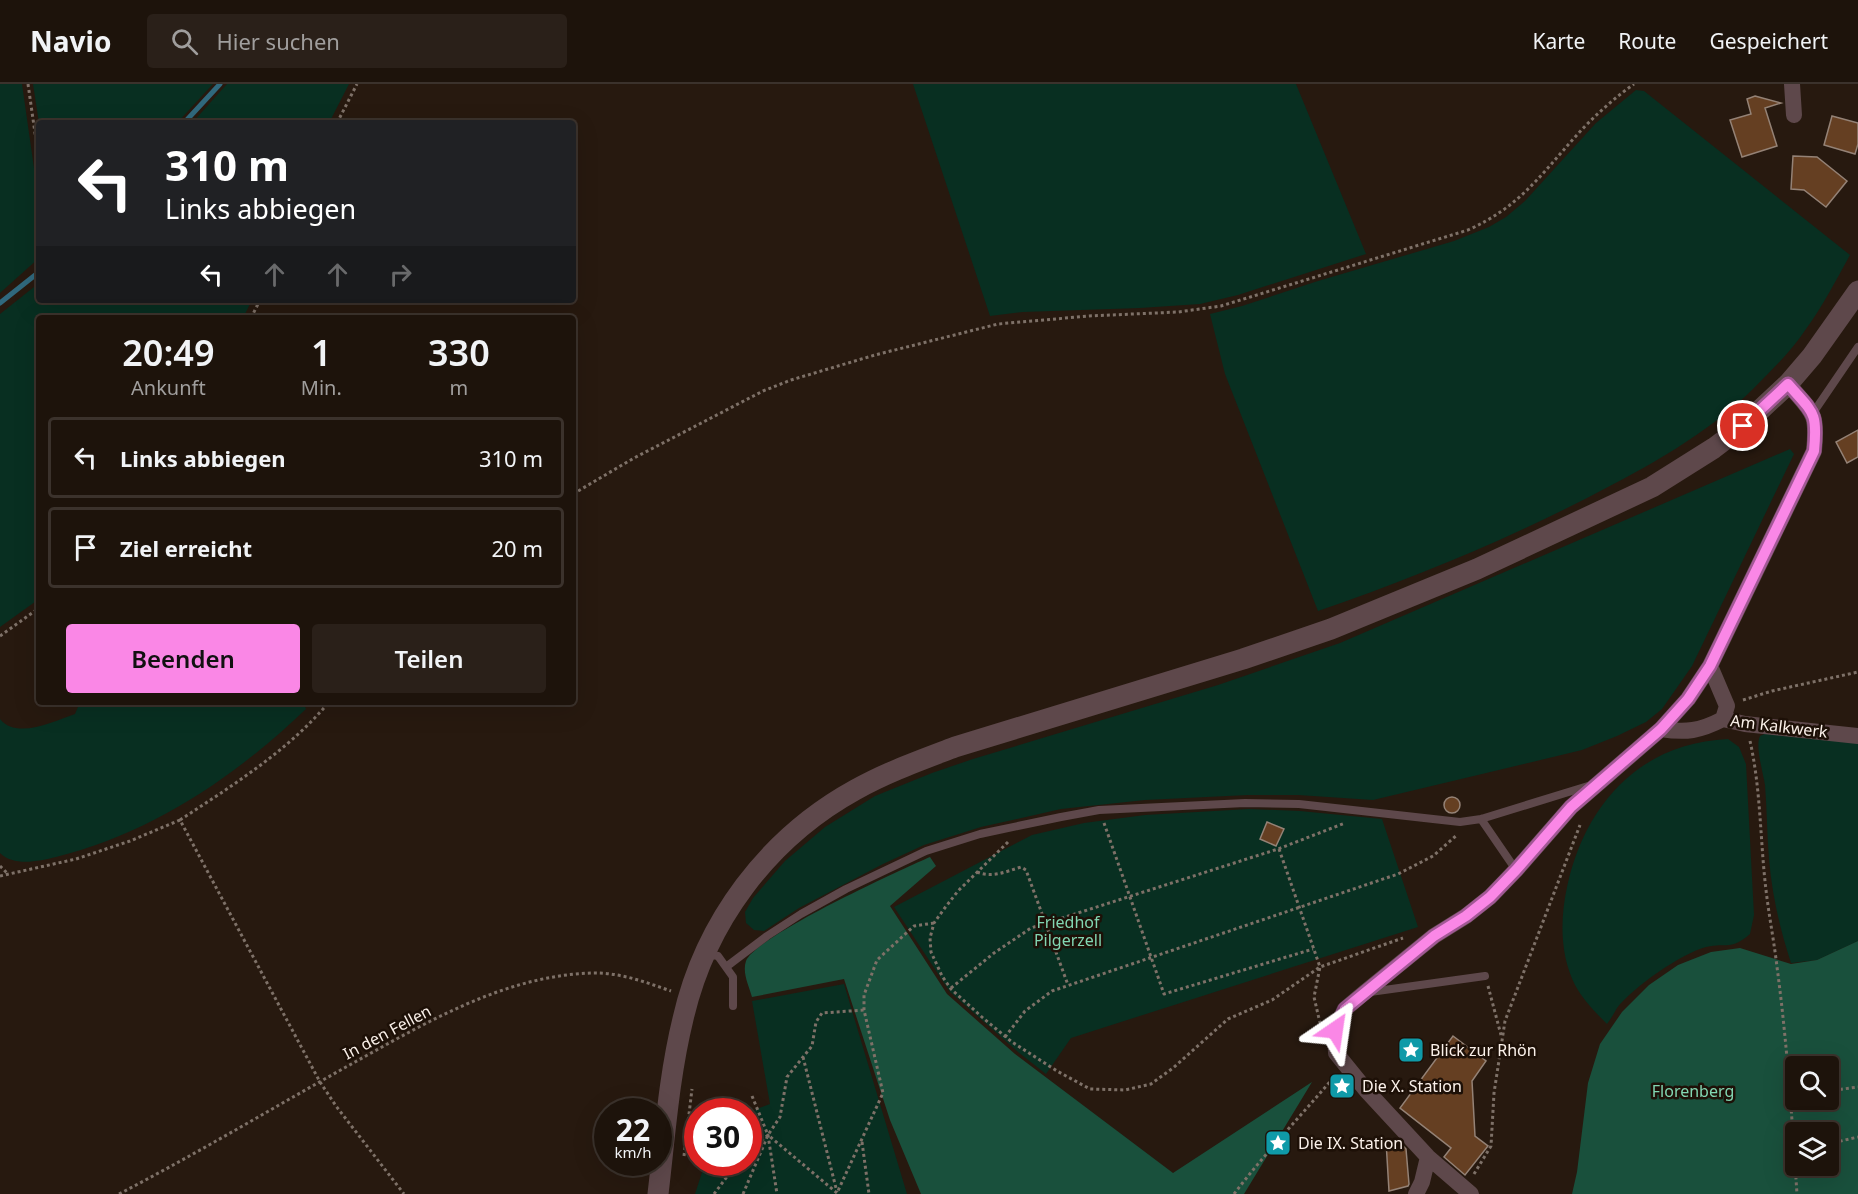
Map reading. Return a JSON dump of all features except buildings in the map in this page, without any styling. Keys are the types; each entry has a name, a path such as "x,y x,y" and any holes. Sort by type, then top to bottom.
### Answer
{"street":[{"path":"1792,84 1794,115"},
{"path":"658,1194 672,1079 683,1017 705,953 726,911 758,869 808,820 855,790 914,762 955,747 1331,630 1569,527 1652,487 1714,448 1743,426 1788,384 1812,356 1858,292"},
{"path":"1468,1191 1428,1157 1366,1090 1336,1053 1335,1030 1345,1009 1434,936 1466,916 1490,897 1571,807 1661,729 1688,699 1710,666 1814,451 1816,427 1813,412 1788,384"},
{"name":"Am Kalkwerk","path":"1710,666 1725,712 1745,724 1858,736"},
{"path":"1661,729 1679,732 1703,729 1725,712"},
{"path":"1416,1194 1422,1182 1428,1157"}],"lane":[{"path":"1813,412 1858,347"},
{"path":"726,967 801,914 886,869 926,851 980,834 1099,810 1245,803 1299,804 1461,822 1481,819 1595,784"},
{"path":"1481,819 1516,870"},
{"path":"705,953 718,956 733,977 733,1006"},
{"path":"1364,993 1485,976"}],"path":[{"path":"28,84 36,140"},
{"path":"339,120 357,84"},
{"path":"576,492 634,458 763,391 875,354 998,324 1211,308 1468,230 1502,212 1521,197 1592,119 1634,84"},
{"path":"0,636 36,610"},
{"path":"1725,712 1772,691 1858,672"},
{"path":"0,876 84,857 180,820 278,752 326,705"},
{"path":"1745,724 1756,772 1769,919 1788,1056"},
{"path":"1099,810 1164,994 1313,949"},
{"path":"951,989 994,953 1031,928 1278,849 1375,812"},
{"path":"1468,1191 1491,1146 1494,1093 1502,1036 1508,1012 1583,817"},
{"path":"180,820 320,1082 404,1194"},
{"path":"1005,1037 1025,1011 1052,991 1398,874 1433,856 1459,833 1464,821"},
{"path":"1025,825 958,891 934,923 930,938 932,952 942,976 951,989 1005,1037 1057,1071 1090,1089 1125,1090 1151,1084 1173,1068 1227,1019 1272,1000 1320,967 1413,934 1434,936"},
{"path":"1278,849 1320,967 1314,997 1317,1017 1324,1033 1334,1040"},
{"path":"0,866 8,874"},
{"path":"977,872 995,875 1021,867 1026,870 1068,985"},
{"path":"837,1194 883,1093 864,1010 864,995 877,960 914,927 934,923"},
{"name":"In den Fellen","path":"119,1194 320,1082 450,1012 477,1000 525,984 568,975 612,974 632,978 689,997"},
{"path":"1485,976 1502,1036"},
{"path":"743,1193 768,1135 780,1116 787,1077 812,1046 816,1022 822,1013 864,1010"},
{"path":"803,1057 837,1194"},
{"path":"1234,1194 1261,1159 1345,1064"},
{"path":"683,1161 692,1084"},
{"path":"1839,1090 1858,1087"},
{"path":"752,1096 768,1135 777,1194"},
{"path":"762,1140 768,1135"},
{"path":"768,1135 837,1194"},
{"path":"1839,1141 1858,1137"},
{"path":"861,1140 869,1194"},
{"path":"714,1194 728,1176"},
{"path":"1796,1176 1797,1194"}],"green space":[{"path":"0,84 22,84 36,182 36,261 0,293"},
{"path":"33,84 213,84 180,120 39,120"},
{"path":"227,84 349,84 331,120 195,120"},
{"path":"913,84 1296,84 1366,254 1238,295 1200,304 1023,312 990,316"},
{"path":"1636,90 1644,91 1850,255 1824,302 1795,344 1737,404 1697,435 1655,461 1611,486 1523,529 1421,573 1318,611 1225,374 1210,314 1454,241 1489,227 1506,217 1525,201 1596,123"},
{"path":"36,285 36,303 250,303 244,315 36,315 36,601 0,627 0,314"},
{"path":"1790,449 1794,454 1692,666 1662,709 1646,722 1617,736 1582,750 1373,800 1298,795 1248,795 1145,800 1061,809 981,827 924,845 799,908 764,931 754,930 746,923 745,912 753,898 785,861 825,827 875,796 973,759 1218,685 1340,643"},
{"path":"79,705 304,705 306,709 279,734 221,779 159,818 91,847 56,857 27,862 12,860 0,853 0,719 7,725 26,728 47,724 75,714"},
{"path":"1769,732 1858,742 1858,941 1817,960 1791,963 1777,912 1769,859 1765,785 1758,746 1760,736"},
{"path":"1728,739 1739,747 1746,764 1754,915 1750,934 1733,944 1706,947 1671,964 1645,981 1624,1000 1607,1024 1594,1011 1575,985 1566,962 1562,925 1567,887 1575,857 1587,829 1603,805 1621,783 1643,766 1668,752 1697,743"},
{"name":"Friedhof Pilgerzell","path":"1249,809 1300,811 1382,819 1418,927 1071,1038 1046,1074 950,992 894,907 1032,835 1084,823 1145,815"},
{"path":"930,857 936,866 890,906 947,994 1015,1054 1173,1173 1312,1082 1244,1194 921,1194 890,1120 844,979 752,997 745,970 746,961 756,950 775,936 830,904"},
{"name":"Florenberg","path":"1858,941 1858,1194 1572,1194 1577,1172 1588,1083 1600,1044 1622,1012 1649,985 1678,965 1711,952 1740,948 1791,964 1817,960"},
{"path":"844,984 907,1194 695,1194 701,1176 762,1176 762,1107 770,1104 752,1001"}],"waterway":[{"path":"187,120 220,84"},
{"path":"0,303 36,274"}],"place":[{"name":"Blick zur Rhön","path":"1411,1050"},
{"name":"Die X. Station","path":"1342,1086"},
{"name":"Die IX. Station","path":"1278,1143"}],"route":[{"path":"1335,1030 1345,1009 1434,936 1466,916 1490,897 1571,807 1661,729 1688,699 1710,666 1814,451 1816,427 1813,412 1788,384 1743,426"}]}
